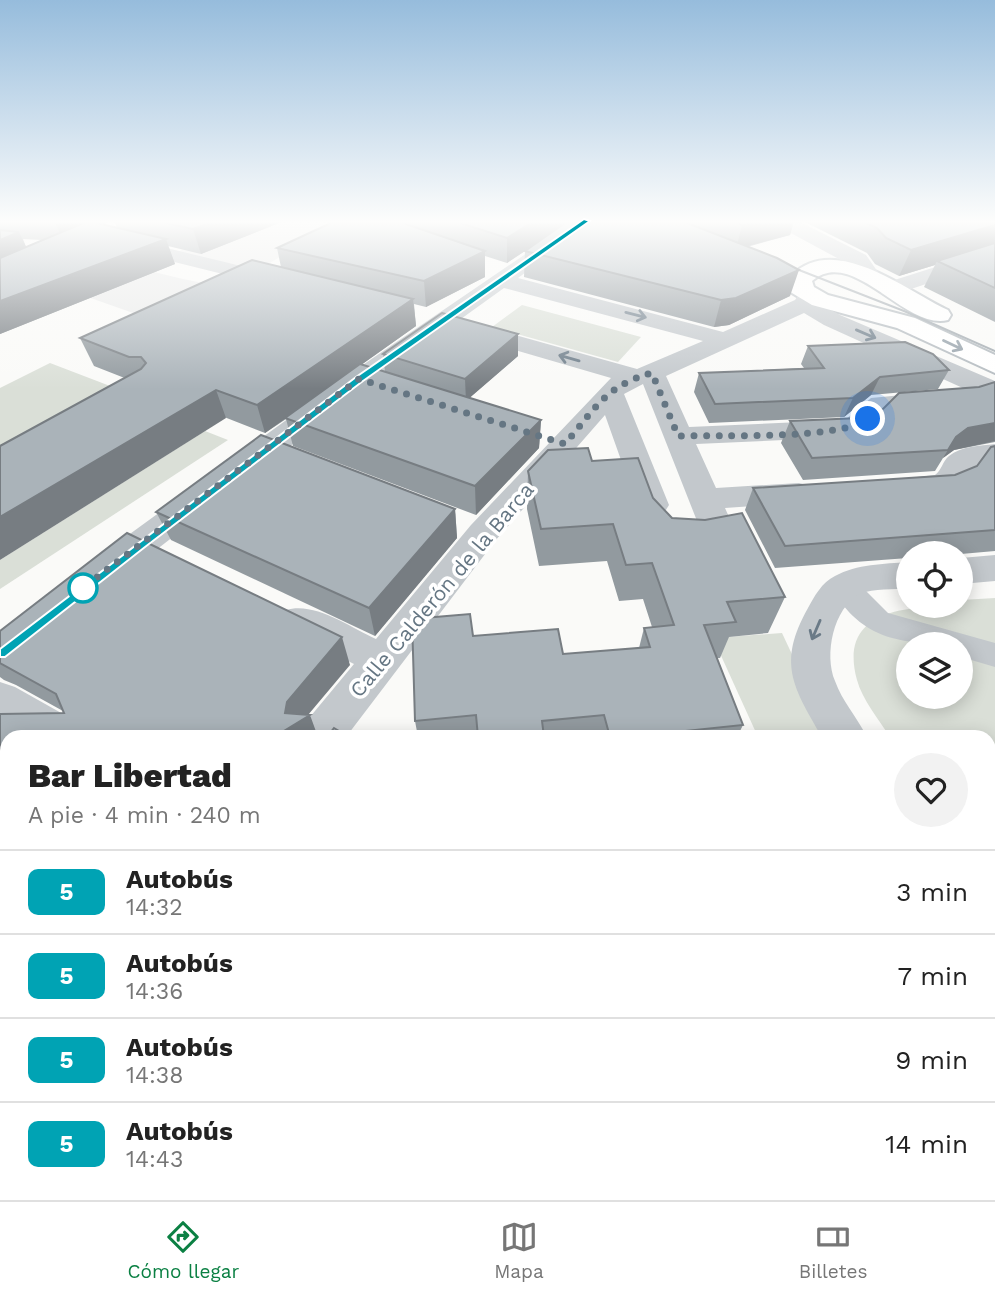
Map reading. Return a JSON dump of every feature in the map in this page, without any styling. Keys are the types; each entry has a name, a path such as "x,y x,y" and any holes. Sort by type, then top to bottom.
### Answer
{"main road":[{"path":"772,277 808,295 906,323 989,380"},
{"path":"802,277 800,280 808,295"},
{"path":"872,277 890,289 995,342"},
{"path":"843,306 877,306 890,299 890,289"}],"street":[{"path":"266,277 294,285"},
{"path":"86,586 266,449 372,383 493,277"},
{"path":"512,277 706,333 723,341"},
{"path":"890,289 926,277"},
{"path":"678,436 811,432 849,428 868,419 874,407 881,404 966,398 979,393 989,380 832,320 813,309 808,295"},
{"name":"Calle Calderón de la Barca","path":"326,730 383,660 470,528 552,440 632,381 723,341 808,295"},
{"path":"412,314 443,321 632,381 678,436 716,526 712,538 689,545 664,534 632,381"},
{"path":"266,449 304,464"},
{"path":"885,488 941,484 951,480 957,473 957,465 966,458 995,453"},
{"path":"704,499 829,491"},
{"path":"140,543 177,561"},
{"path":"973,569 995,568"},
{"path":"841,730 820,694 808,658 813,629 845,587 874,578 896,576"},
{"path":"845,587 877,622 913,632"},
{"path":"274,608 383,660"},
{"path":"973,649 995,655"},
{"path":"0,700 52,730"}],"shaded area":[{"path":"31,277 175,277 213,285 173,327"},
{"path":"522,305 641,337 618,362 492,327"},
{"path":"50,363 131,394 0,468 0,388"},
{"path":"205,431 228,440 0,589 0,560"},
{"path":"995,598 995,730 885,730 859,687 854,656 858,638 868,625 896,611 896,618 973,618 973,599"},
{"path":"782,633 831,730 755,730 713,638"}],"building":[{"path":"0,277 64,277 0,301"},
{"path":"215,277 322,277 413,299 257,405 216,390 0,517 0,446 141,369 146,363 141,357 129,357 80,338"},
{"path":"406,277 432,277 424,281"},
{"path":"629,277 783,277 736,298 721,300"},
{"path":"971,277 995,277 995,288"},
{"path":"442,313 518,334 465,379 383,354"},
{"path":"905,342 933,354 949,370 880,377 853,398 715,404 699,373 824,368 808,346"},
{"path":"360,364 541,420 475,486 285,418"},
{"path":"995,382 995,423 968,428 956,437 948,450 812,458 790,421 860,418 883,409 899,393 979,387"},
{"path":"261,435 455,509 369,608 156,512"},
{"path":"995,446 995,530 785,546 753,488 955,475 977,466 991,447"},
{"path":"588,448 592,461 638,458 653,498 672,518 705,520 742,513 785,597 727,602 736,622 704,625 743,725 694,730 608,730 604,715 542,721 543,730 477,730 476,715 415,721 412,619 470,614 473,636 558,629 563,654 650,647 644,628 674,625 652,563 626,565 613,524 541,529 528,471 548,450"},
{"path":"127,533 342,637 287,702 285,713 310,715 285,730 0,730 0,714 64,713 56,694 0,663 0,631"}],"tram line":[{"path":"817,277 995,351"}],"bus line":[{"name":"5","path":"0,653 140,543 359,379 505,277"}],"route":[{"path":"83,588 80,590 359,379 565,444 610,391 635,377 652,373 678,436 811,432 849,428 861,425 868,419"}]}
